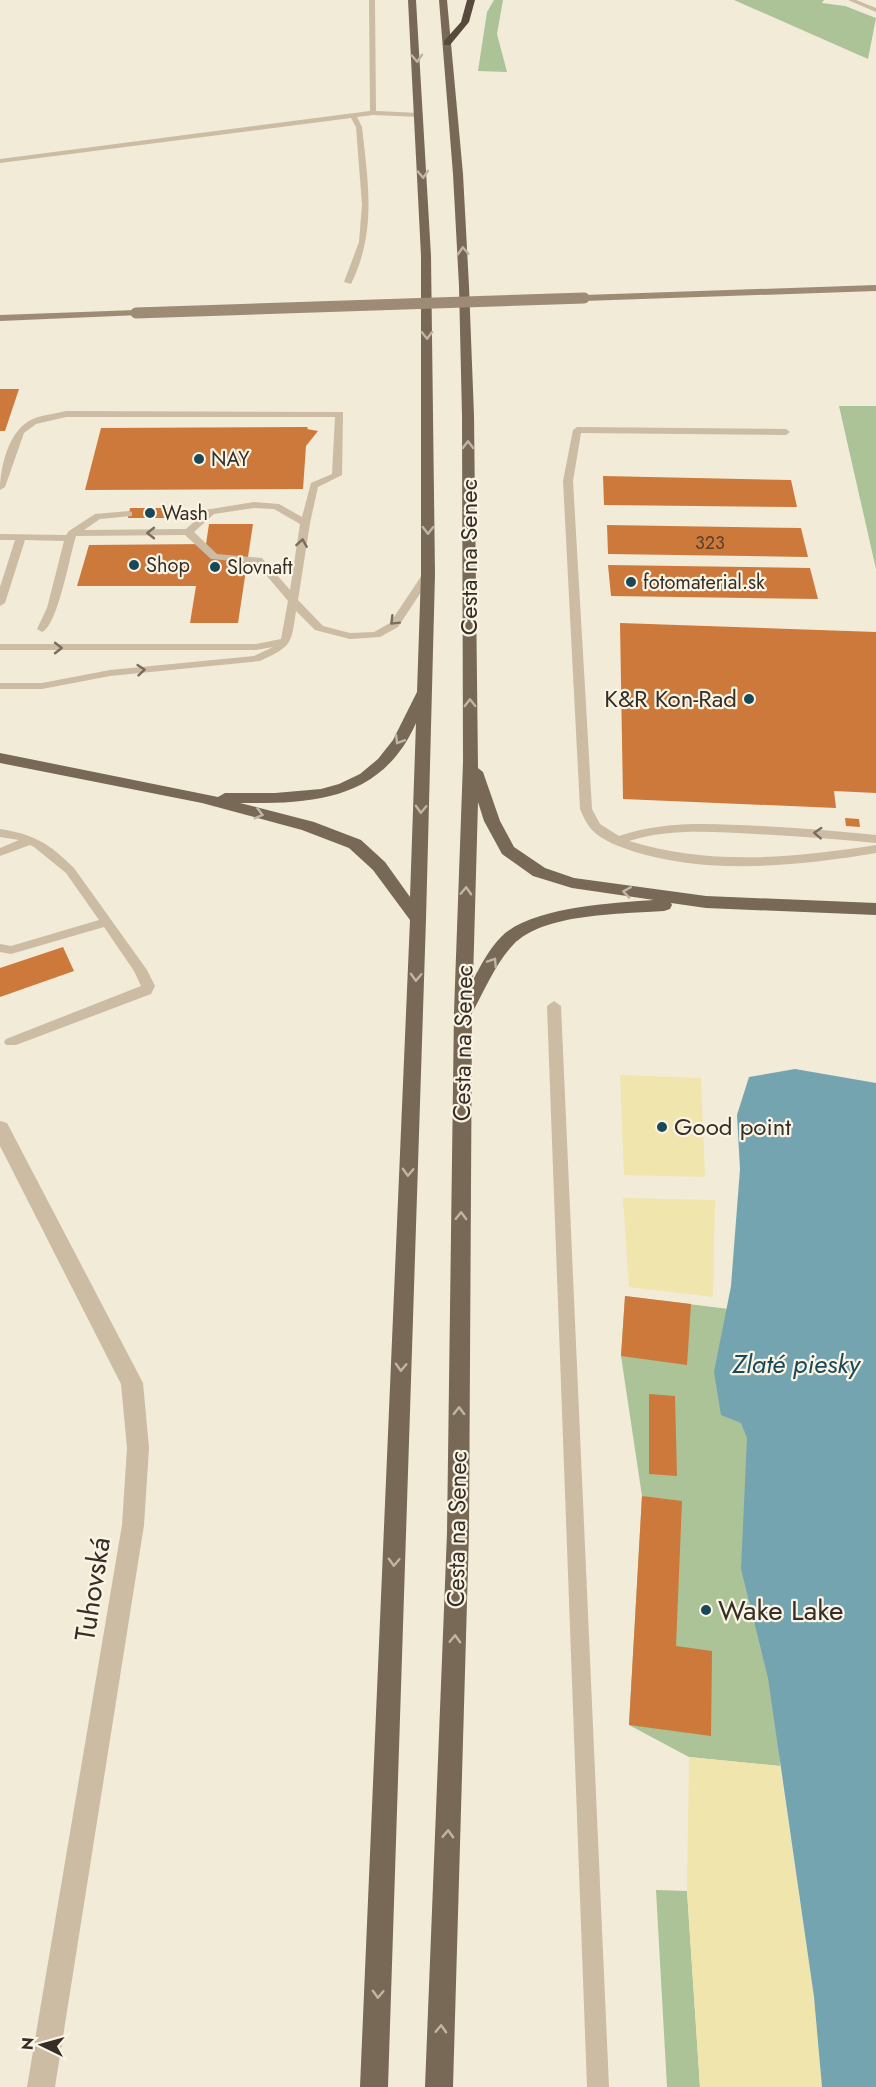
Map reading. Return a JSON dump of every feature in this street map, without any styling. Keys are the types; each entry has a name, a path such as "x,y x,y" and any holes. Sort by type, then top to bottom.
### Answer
{"highway":[{"path":"447,43 465,21 471,0"}],"main road":[{"name":"Cesta na Senec","path":"374,2087 418,919 428,574 426,256 412,0"},
{"name":"Cesta na Senec","path":"439,2087 458,1533 463,1012 471,762 465,298 458,174 443,0"},
{"path":"0,318 876,288"},
{"path":"202,798 306,797 342,789 367,778 386,760 400,741 425,687"},
{"path":"0,758 202,798 308,826 355,844 379,866 418,919"},
{"path":"471,762 492,821 508,850 539,872 584,885 706,902 876,909"},
{"path":"463,1012 509,939 522,930 554,919 616,908 706,902"}],"street":[{"name":"Tuhovská","path":"0,1128 132,1383 138,1448 133,1524 40,2087"}],"lane":[{"path":"372,0 373,113"},
{"path":"851,0 876,10"},
{"path":"0,161 353,115 373,113 420,115"},
{"path":"348,282 363,242 366,206 359,127 353,115"},
{"path":"0,487 20,432 33,422 66,414 340,414 337,475 314,485 305,523 286,641 275,650 256,659 110,673 42,686 0,686"},
{"path":"786,432 577,430 568,481 586,809 596,828 616,841 645,852 742,862 832,857 876,849"},
{"path":"172,513 211,512 254,505 276,506 305,523"},
{"path":"0,537 188,532 211,512"},
{"path":"42,629 52,608 71,535 98,516 129,514"},
{"path":"188,532 214,557 259,560 319,628 350,636 376,635 394,624 428,574"},
{"path":"0,603 21,537"},
{"path":"0,647 256,647 286,641"},
{"path":"616,841 647,831 700,827 830,834 876,839"},
{"path":"0,833 32,840 57,858 74,876 107,922 148,986 146,991 11,1042"},
{"path":"0,852 32,840"},
{"path":"0,948 11,950 107,922"},
{"path":"554,1006 598,2087"}],"green space":[{"path":"494,0 503,0 497,34 507,72 478,71 487,12"},
{"path":"734,0 824,0 822,3 845,6 876,18 868,59"},
{"path":"839,406 876,406 876,569"},
{"name":"Wake Lake","path":"625,1296 769,1314 780,1766 689,1757 629,1725 642,1496 621,1356"},
{"path":"656,1890 687,1891 700,2087 667,2087"}],"sand":[{"name":"Good point","path":"620,1075 701,1078 705,1177 624,1175"},
{"path":"623,1198 715,1200 713,1297 629,1287"},
{"path":"689,1757 780,1766 814,1997 822,2087 700,2087 687,1891"}],"water":[{"name":"Zlaté piesky","path":"795,1069 876,1083 876,2087 822,2087 814,1997 768,1678 741,1569 747,1438 741,1423 721,1415 714,1372 731,1286 740,1169 737,1115 749,1077"}],"building":[{"path":"0,389 19,389 5,431 0,431"},
{"name":"NAY","path":"308,427 307,429 318,431 306,446 303,489 85,490 101,428"},
{"path":"603,476 791,480 797,507 604,505"},
{"name":"Wash","path":"130,508 173,508 171,518 128,518"},
{"path":"209,524 253,524 238,623 190,623 196,586 77,586 89,545 206,544"},
{"path":"607,525 801,528 808,557 608,554"},
{"path":"608,565 810,568 818,599 611,596"},
{"name":"K&R Kon-Rad","path":"620,623 876,632 876,793 834,791 836,808 623,799"},
{"path":"845,818 859,819 860,827 846,826"},
{"path":"63,947 74,971 0,997 0,968"},
{"path":"625,1296 691,1304 687,1365 621,1356"},
{"path":"649,1394 675,1396 677,1476 649,1474"},
{"path":"642,1496 682,1501 676,1646 712,1651 711,1736 629,1725"}],"place":[{"name":"NAY","path":"199,459"},
{"name":"Wash","path":"150,513"},
{"name":"Shop","path":"134,565"},
{"name":"Slovnaft","path":"215,567"},
{"name":"fotomaterial.sk","path":"631,582"},
{"name":"K&R Kon-Rad","path":"749,699"},
{"name":"Good point","path":"662,1127"},
{"name":"Wake Lake","path":"706,1610"}]}
